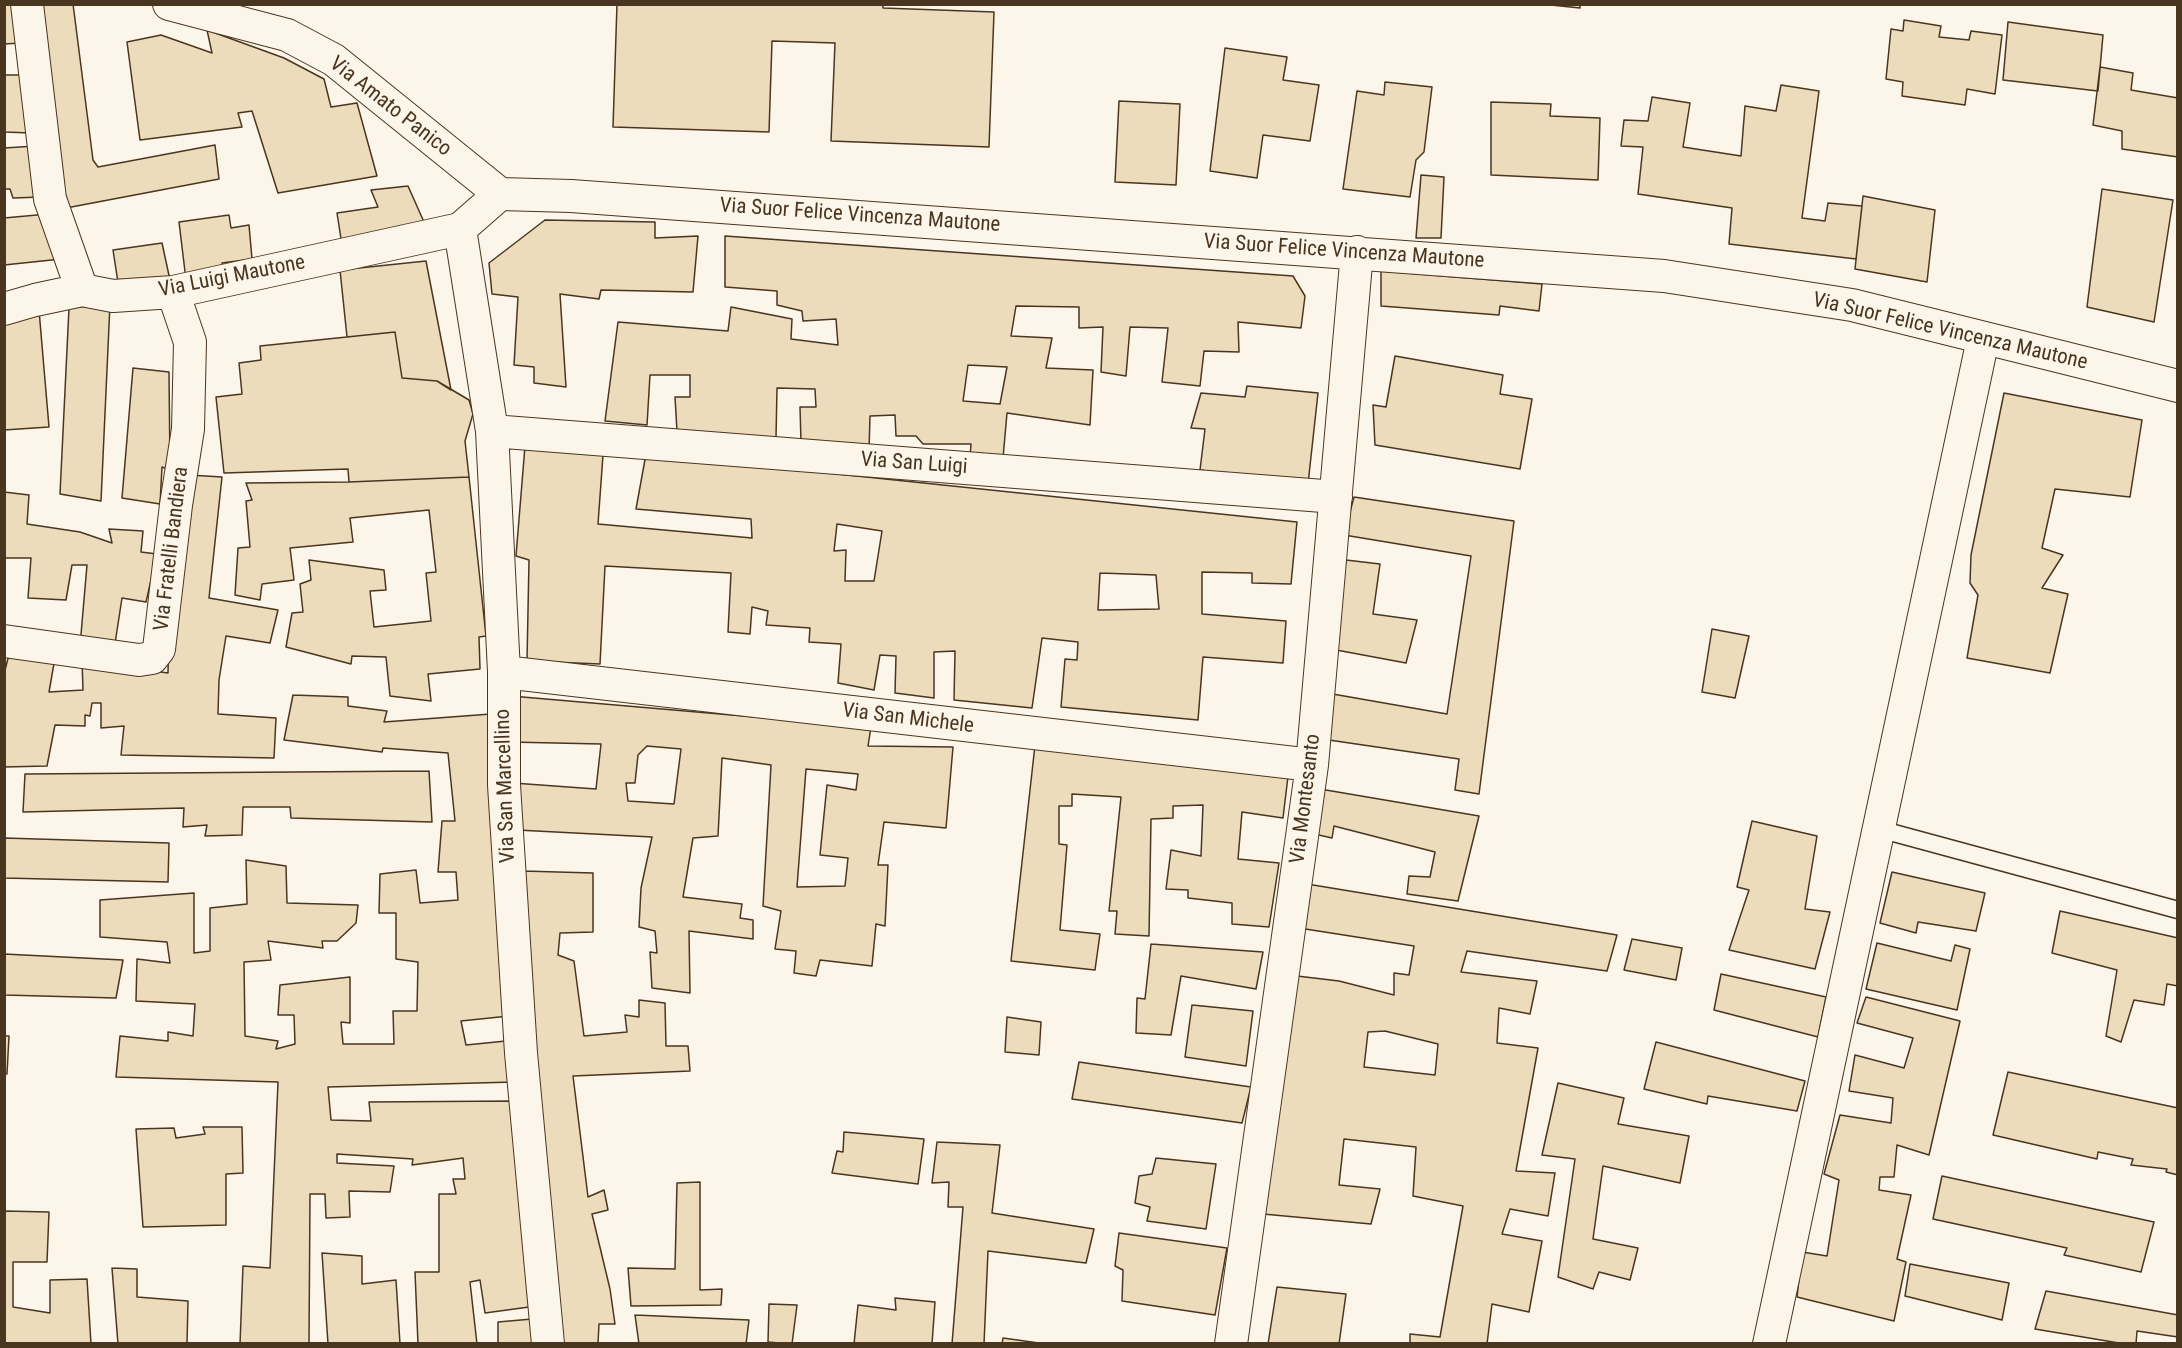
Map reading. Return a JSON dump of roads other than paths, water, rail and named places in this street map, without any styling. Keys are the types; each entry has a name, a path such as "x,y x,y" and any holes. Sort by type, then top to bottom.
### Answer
{"street":[{"path":"27,4 50,199 82,290"},
{"name":"Via Amato Panico","path":"169,4 287,35 334,60 500,194"},
{"path":"460,229 500,194"},
{"name":"Via Suor Felice Vincenza Mautone","path":"500,194 583,196 1664,276 1852,305 2178,386"},
{"name":"Via Luigi Mautone","path":"4,309 82,290 113,296 173,292 460,229"},
{"name":"Via San Marcellino","path":"460,229 492,431 504,672 504,785 519,1030 548,1344"},
{"name":"Via Montesanto","path":"1231,1344 1312,765 1358,252"},
{"name":"Via Fratelli Bandiera","path":"4,641 139,660 152,658 159,649 176,505 188,429 190,342 173,292"},
{"path":"1769,1344 1983,339"},
{"name":"Via San Luigi","path":"492,431 1336,497"},
{"name":"Via San Michele","path":"504,672 1312,765"}],"lane":[{"path":"1879,830 2178,910"}]}
